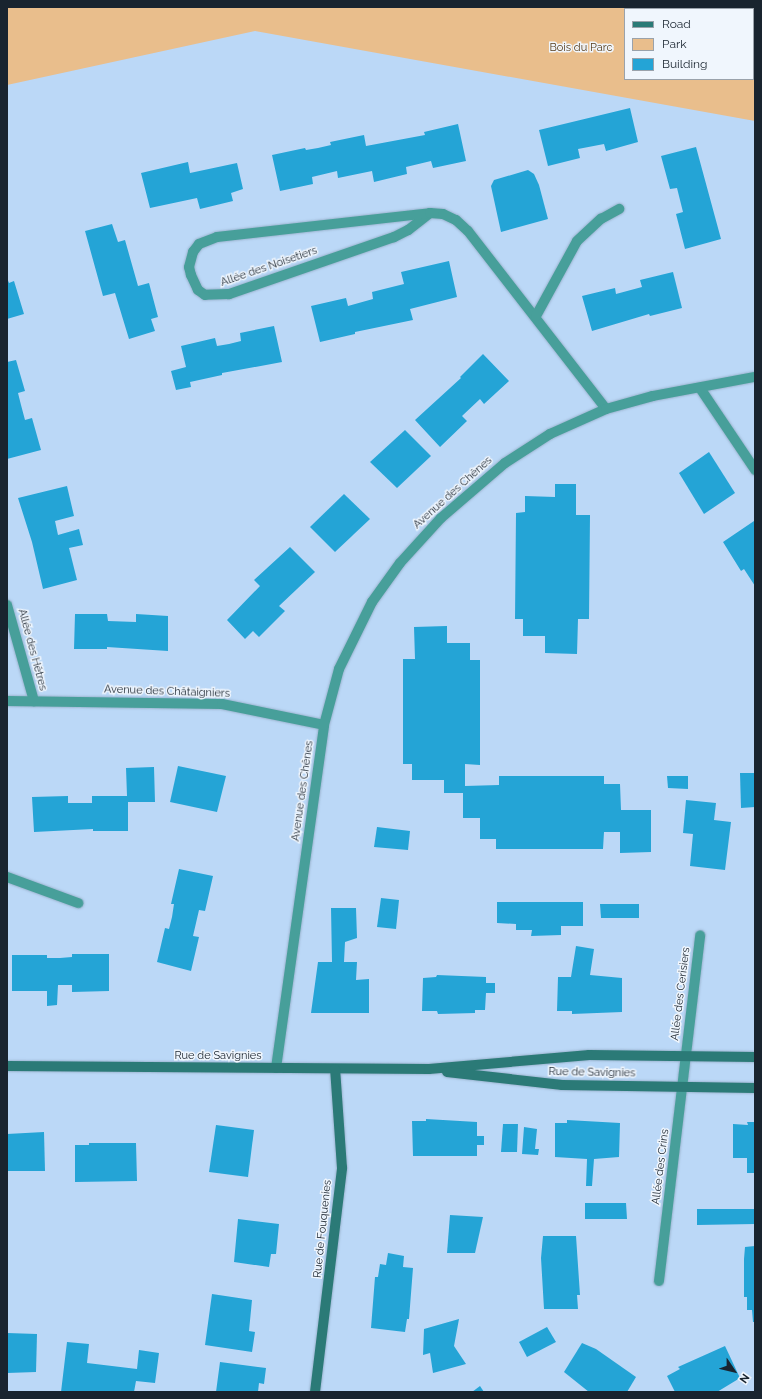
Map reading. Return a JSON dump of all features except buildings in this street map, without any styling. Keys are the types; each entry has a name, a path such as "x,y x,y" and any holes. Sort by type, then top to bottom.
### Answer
{"street":[{"path":"536,316 577,241 601,219 619,209"},
{"name":"Allée des Noisetiers","path":"430,213 408,230 394,237 229,294 205,295 198,290 189,267 193,252 199,244 217,237 430,213 443,214 456,220 468,231 536,316 606,409"},
{"name":"Avenue des Chênes","path":"276,1068 324,725 339,669 358,628 380,592 419,540 460,500 521,451 572,422 606,409 653,396 755,377"},
{"path":"700,388 755,470"},
{"name":"Allée des Hêtres","path":"7,605 34,702"},
{"name":"Avenue des Châtaigniers","path":"7,701 222,704 324,725"},
{"path":"7,877 78,903"},
{"name":"Allée des Cerisiers","path":"686,1056 700,935"},
{"name":"Rue de Savignies","path":"7,1066 429,1069 589,1054 755,1057"},
{"name":"Allée des Crins","path":"659,1281 686,1056"},
{"name":"Rue de Fouquenies","path":"315,1392 342,1168 335,1068"},
{"name":"Rue de Savignies","path":"429,1069 538,1084 755,1088"}],"green space":[{"name":"Bois du Parc","path":"7,7 755,7 755,121 255,31 7,85"}]}
